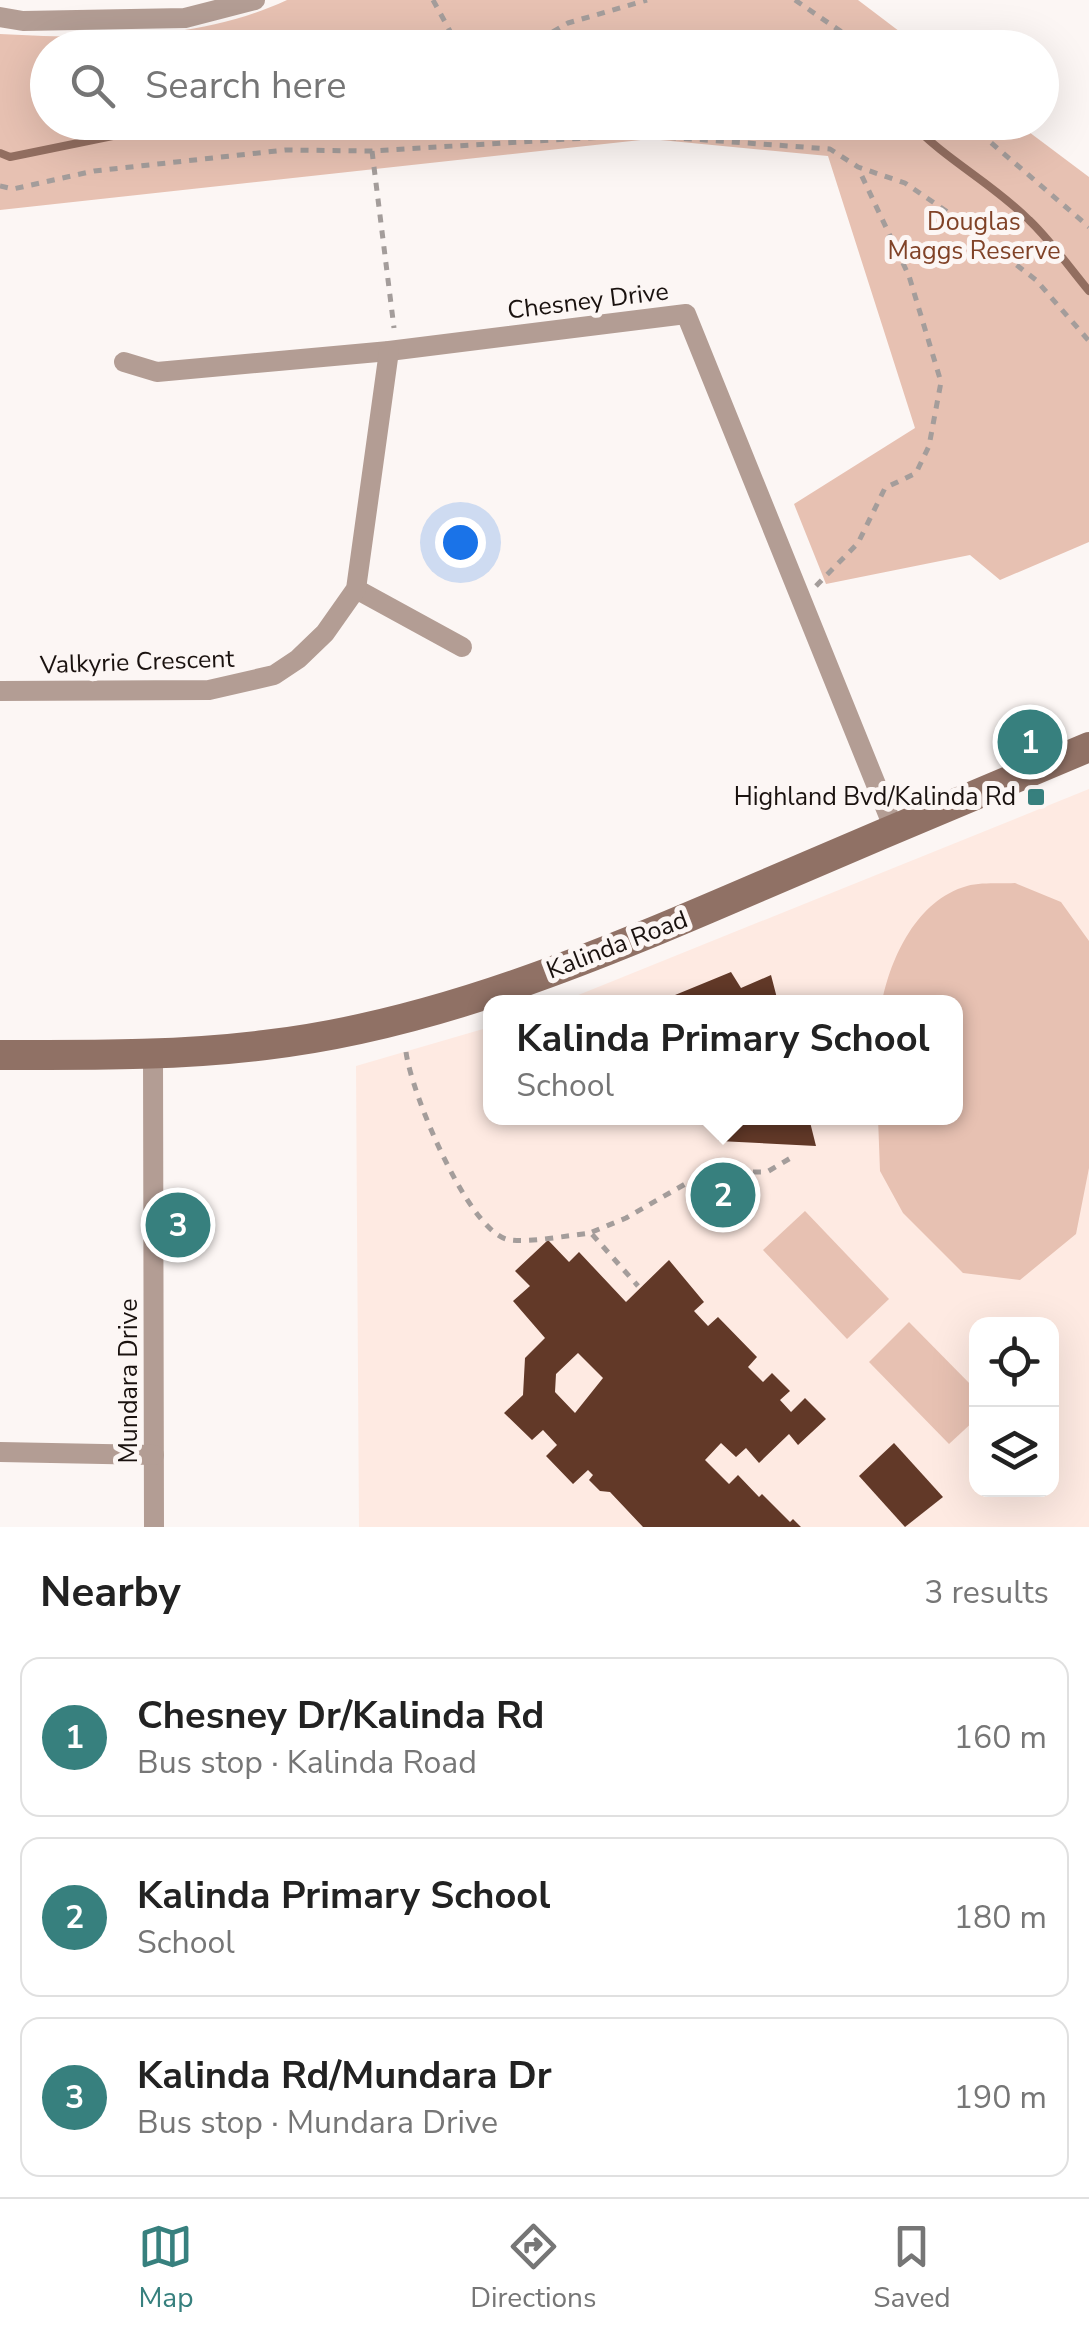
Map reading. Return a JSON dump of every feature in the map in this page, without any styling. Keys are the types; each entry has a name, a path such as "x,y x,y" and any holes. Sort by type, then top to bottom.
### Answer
{"street":[{"path":"0,17 24,22 185,18 255,0"},
{"name":"Chesney Drive","path":"124,362 157,372 389,351 686,314 894,829"},
{"name":"Valkyrie Crescent","path":"0,691 209,690 274,675 298,659 325,633 356,588 389,351"},
{"path":"356,588 462,647"},
{"name":"Kalinda Road","path":"0,1055 153,1054 267,1045 400,1019 506,988 684,919 1089,747"},
{"name":"Mundara Drive","path":"153,1054 154,1527"},
{"path":"0,1452 154,1455"}],"path":[{"path":"433,0 449,30"},
{"path":"555,30 568,22 647,0"},
{"path":"795,0 839,30"},
{"path":"0,186 13,189 94,171 285,150 372,151 554,140"},
{"path":"701,140 830,150 858,167 905,183 1036,280 1089,341"},
{"path":"988,140 1089,227"},
{"path":"372,151 394,325 389,351"},
{"path":"800,599 858,544 885,488 916,473 929,446 941,382 909,276 858,167"},
{"path":"406,1052 414,1091 438,1148 489,1228 507,1239 590,1233 626,1218 706,1172 767,1172 794,1156"},
{"path":"590,1233 638,1286"}],"shaded area":[{"path":"1089,789 1089,1527 359,1527 356,1066 483,1029 483,1125 963,1125 963,995 578,995"}],"green space":[{"name":"Douglas Maggs Reserve","path":"287,0 858,0 898,30 187,30 253,14"},
{"name":"Douglas Maggs Reserve","path":"0,34 30,35 30,140 641,140 0,210"},
{"name":"Douglas Maggs Reserve","path":"660,140 1040,140 1089,177 1089,542 1000,580 970,555 826,584 794,504 915,428 828,156"},
{"path":"1015,883 1061,902 1089,941 1089,1168 1076,1234 1020,1280 963,1273 903,1213 880,1171 878,1125 963,1125 963,995 884,995 900,949 921,917 949,893 984,884"},
{"path":"805,1211 889,1299 847,1339 763,1250"},
{"path":"909,1322 969,1383 969,1425 949,1444 869,1362"}],"building":[{"path":"731,972 741,988 771,975 776,995 675,995"},
{"path":"713,1125 811,1125 816,1146 719,1141"},
{"path":"548,1240 569,1262 579,1252 626,1302 669,1260 704,1302 694,1311 708,1326 718,1317 757,1357 748,1367 763,1382 772,1373 790,1391 780,1400 791,1412 805,1398 826,1419 798,1445 789,1434 759,1463 746,1448 736,1457 721,1443 705,1460 729,1484 738,1475 759,1497 762,1494 790,1522 793,1519 801,1527 643,1527 610,1492 600,1491 589,1480 593,1475 588,1470 573,1484 546,1456 557,1445 543,1430 532,1440 504,1413 523,1395 525,1358 545,1338 513,1301 530,1286 515,1271","holes":["578,1353 603,1378 575,1413 555,1392 556,1374"]},
{"path":"894,1443 943,1497 905,1527 859,1476"}],"waterway":[{"path":"0,153 10,157 93,140"},
{"path":"930,140 1029,220 1089,291"}],"place":[{"name":"Chesney Dr/Kalinda Rd","path":"1030,742"},
{"name":"Highland Bvd/Kalinda Rd","path":"1036,797"},
{"name":"Kalinda Primary School","path":"723,1195"},
{"name":"Kalinda Rd/Mundara Dr","path":"178,1225"}]}
